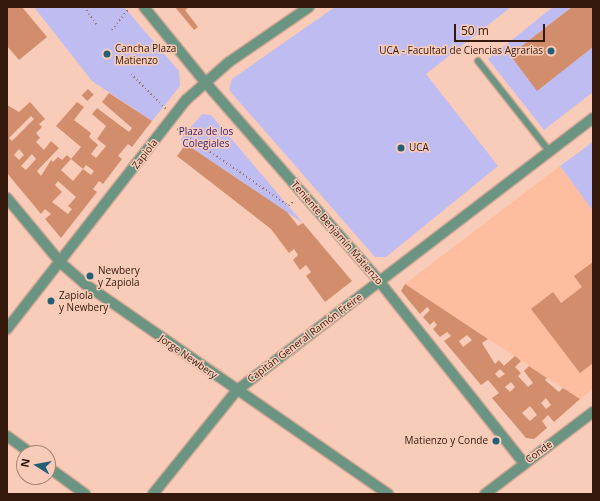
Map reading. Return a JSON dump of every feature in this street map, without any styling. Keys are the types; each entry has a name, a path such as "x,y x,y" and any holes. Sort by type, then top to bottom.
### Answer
{"street":[{"name":"Teniente Benjamín Matienzo","path":"144,7 205,82 379,281 524,463"},
{"name":"Zapiola","path":"7,329 61,263 172,119 205,82 308,7"},
{"name":"Capitán General Ramón Freire","path":"153,494 236,391 593,118"},
{"name":"Jorge Newbery","path":"7,198 61,263 85,284 236,391 388,494"},
{"name":"Conde","path":"485,494 593,412"},
{"path":"7,436 19,445"},
{"path":"56,473 85,494"}],"lane":[{"path":"478,61 549,151"}],"path":[{"path":"84,7 97,25"},
{"path":"112,30 130,7"},
{"path":"131,74 172,119 179,132 289,206 302,192"}],"shaded area":[{"path":"560,166 593,211 593,389 580,399 405,284"}],"green space":[{"name":"Plaza de los Colegiales","path":"34,7 124,7 179,71 180,86 152,121 92,81"},
{"name":"UCA","path":"335,7 511,7 426,74 498,166 386,257 375,257 229,90 232,79"},
{"path":"553,7 572,7 510,55 537,90 593,47 593,92 544,130 488,59"},
{"name":"Plaza de los Colegiales","path":"202,114 211,115 303,223 180,140"},
{"path":"593,142 593,211 560,166"}],"building":[{"path":"7,7 22,7 47,37 19,60 7,46"},
{"path":"175,7 189,7 185,10 198,27 194,30"},
{"name":"UCA - Facultad de Ciencias Agrarias","path":"572,7 593,7 593,47 537,91 510,55"},
{"path":"88,89 94,95 87,101 82,95"},
{"path":"109,93 152,121 132,147 128,144 118,156 122,159 103,184 99,181 93,189 97,192 61,238 45,219 51,214 45,209 41,214 7,173 7,105 19,112 30,102 45,119 39,124 42,127 36,133 40,138 36,142 44,150 51,141 59,148 37,171 41,176 51,160 53,162 58,157 62,160 67,155 71,159 81,147 56,126 77,102 84,107 74,120 91,133 89,137 98,145 91,154 96,158 106,146 97,139 106,126 92,114 97,108 129,132 132,128 102,102","holes":["31,116 34,119 12,141 9,138","19,149 24,155 19,160 14,155","32,154 36,159 26,170 21,166","71,159 83,169 73,181 61,170","86,165 94,171 91,175 83,169","58,181 76,197 68,206 72,209 68,214 52,202 62,192 55,185"]},
{"path":"186,144 287,212 298,226 303,223 352,281 325,302 306,276 311,272 306,265 300,270 293,260 298,255 294,249 289,253 271,229 177,156"},
{"path":"593,262 593,363 580,373 531,309 553,292 561,303 582,287 574,276"},
{"path":"405,284 488,339 482,343 495,364 499,360 504,366 515,356 521,361 515,367 521,373 518,376 528,387 533,383 524,371 529,366 547,378 545,380 559,392 563,388 580,399 554,422 548,415 542,421 547,428 534,439 526,438 492,398 499,393 488,380 481,385 444,341 451,336 447,332 440,337 433,329 437,325 434,321 430,325 423,317 430,310 427,307 420,314 401,291","holes":["467,335 472,340 463,347 459,341","500,369 505,374 499,378 495,374","511,382 515,387 510,392 505,387","546,398 551,405 546,409 541,403","530,406 537,415 530,421 522,413"]}],"place":[{"name":"UCA - Facultad de Ciencias Agrarias","path":"551,51"},
{"name":"Cancha Plaza Matienzo","path":"107,54"},
{"name":"UCA","path":"401,148"},
{"name":"Newbery y Zapiola","path":"90,276"},
{"name":"Zapiola y Newbery","path":"51,301"},
{"name":"Matienzo y Conde","path":"496,441"}]}
